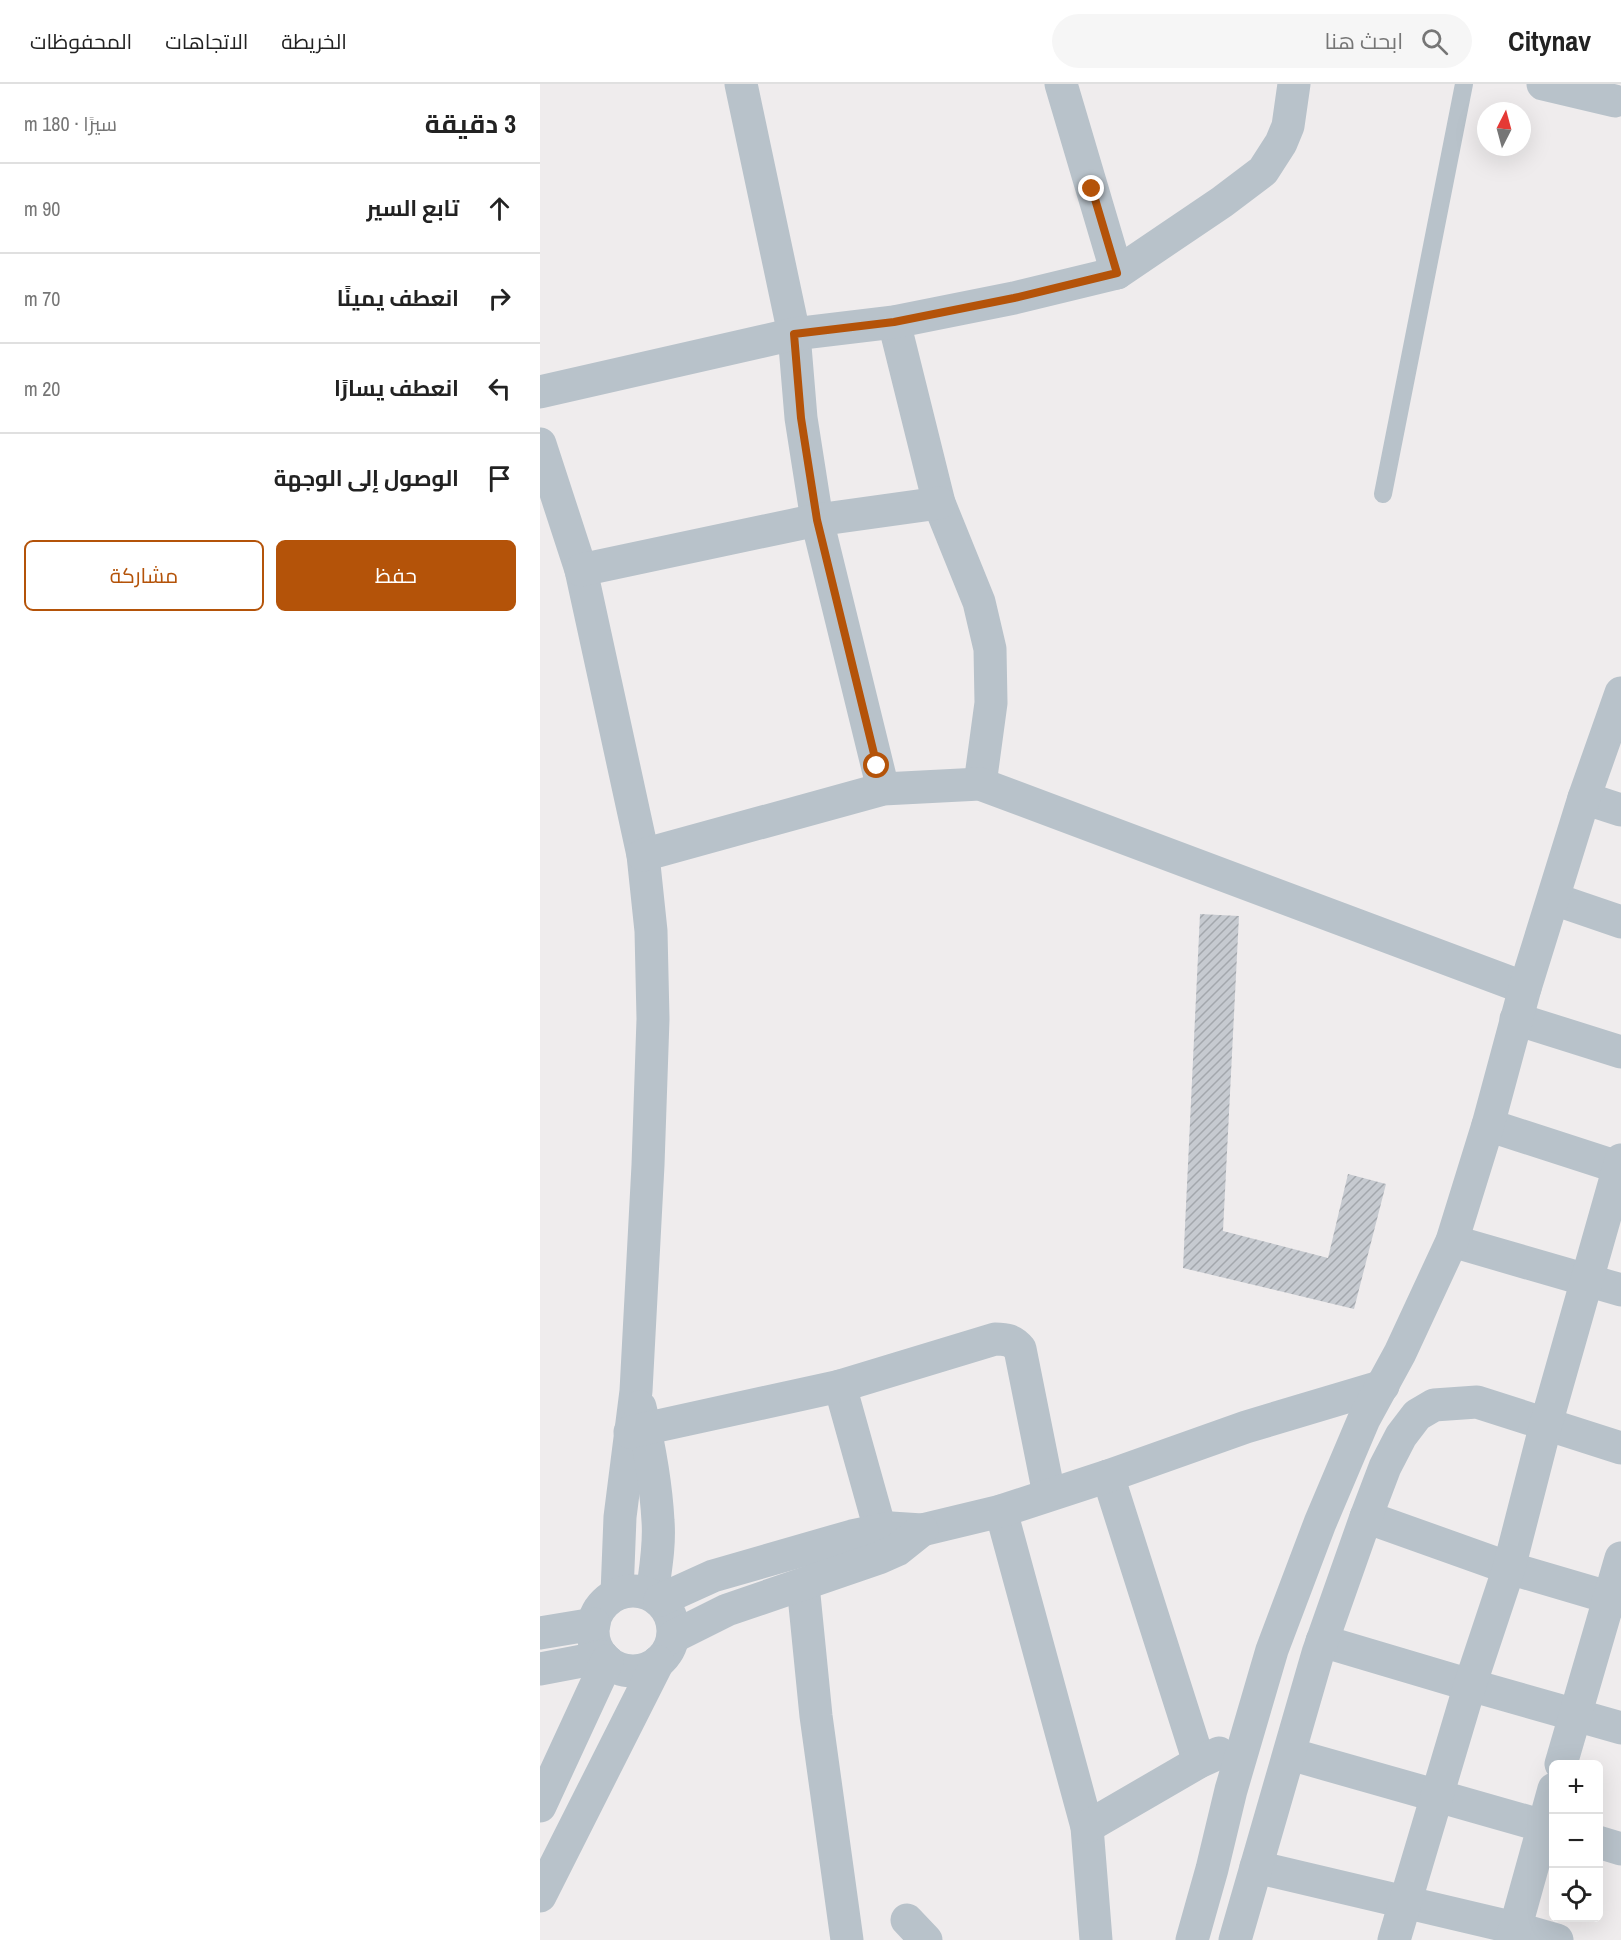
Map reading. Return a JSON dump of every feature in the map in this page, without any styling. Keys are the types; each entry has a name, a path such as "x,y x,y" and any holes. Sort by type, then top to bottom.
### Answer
{"street":[{"path":"741,84 794,334 801,418 817,520 883,789"},
{"path":"1061,84 1117,273"},
{"path":"540,392 794,334 894,322 1014,298 1117,273 1222,202 1263,171 1281,143 1288,126 1294,84"},
{"path":"1543,84 1615,101"},
{"path":"894,322 939,503 979,602 990,649 991,703 980,784"},
{"path":"540,444 581,570 643,855 651,931 653,1019 636,1391 638,1431 620,1517 617,1594"},
{"path":"581,570 817,520 939,503"},
{"path":"1192,1940 1272,1650 1320,1523 1364,1419 1383,1386 1452,1241 1488,1125 1520,1003 1584,798 1621,693"},
{"path":"643,855 883,789 980,784 1520,1003 1621,1052"},
{"path":"1584,798 1621,810"},
{"path":"1554,899 1621,922"},
{"path":"1394,1940 1470,1685 1509,1568 1546,1424 1620,1165 1488,1125"},
{"path":"1452,1241 1621,1290"},
{"path":"638,1431 840,1386 995,1339 1015,1342 1020,1349 1049,1494"},
{"path":"840,1386 880,1529"},
{"path":"656,1598 713,1576 880,1529 922,1530 1001,1511 1246,1427 1383,1386"},
{"path":"1235,1940 1270,1813 1290,1754 1322,1641 1385,1467 1401,1436 1417,1415 1434,1405 1477,1402 1621,1448"},
{"path":"638,1431 650,1448 658,1522 656,1598"},
{"path":"1108,1476 1199,1762"},
{"path":"1001,1511 1087,1827 1096,1940"},
{"path":"1366,1517 1509,1568 1615,1600"},
{"path":"540,1896 666,1650 670,1617 656,1598 635,1591 617,1594 601,1607 594,1624 595,1642 605,1659 623,1670 641,1670 666,1650 727,1610 879,1558 897,1550 922,1530"},
{"path":"1562,1760 1615,1600 1621,1558"},
{"path":"803,1585 816,1716 847,1940"},
{"path":"540,1633 594,1624"},
{"path":"1322,1641 1621,1728"},
{"path":"540,1669 605,1659"},
{"path":"540,1806 605,1659"},
{"path":"1087,1827 1199,1762 1245,1742"},
{"path":"1290,1754 1548,1828 1514,1934"},
{"path":"1603,1843 1621,1849"},
{"path":"1256,1867 1406,1902 1514,1934 1557,1940"}],"lane":[{"path":"1383,494 1464,84"}],"building":[{"path":"1200,914 1239,916 1223,1231 1328,1258 1348,1174 1386,1184 1354,1309 1183,1268"}],"route":[{"path":"877,766 817,520 801,418 794,334 894,322 1014,298 1117,273 1092,189"}]}
